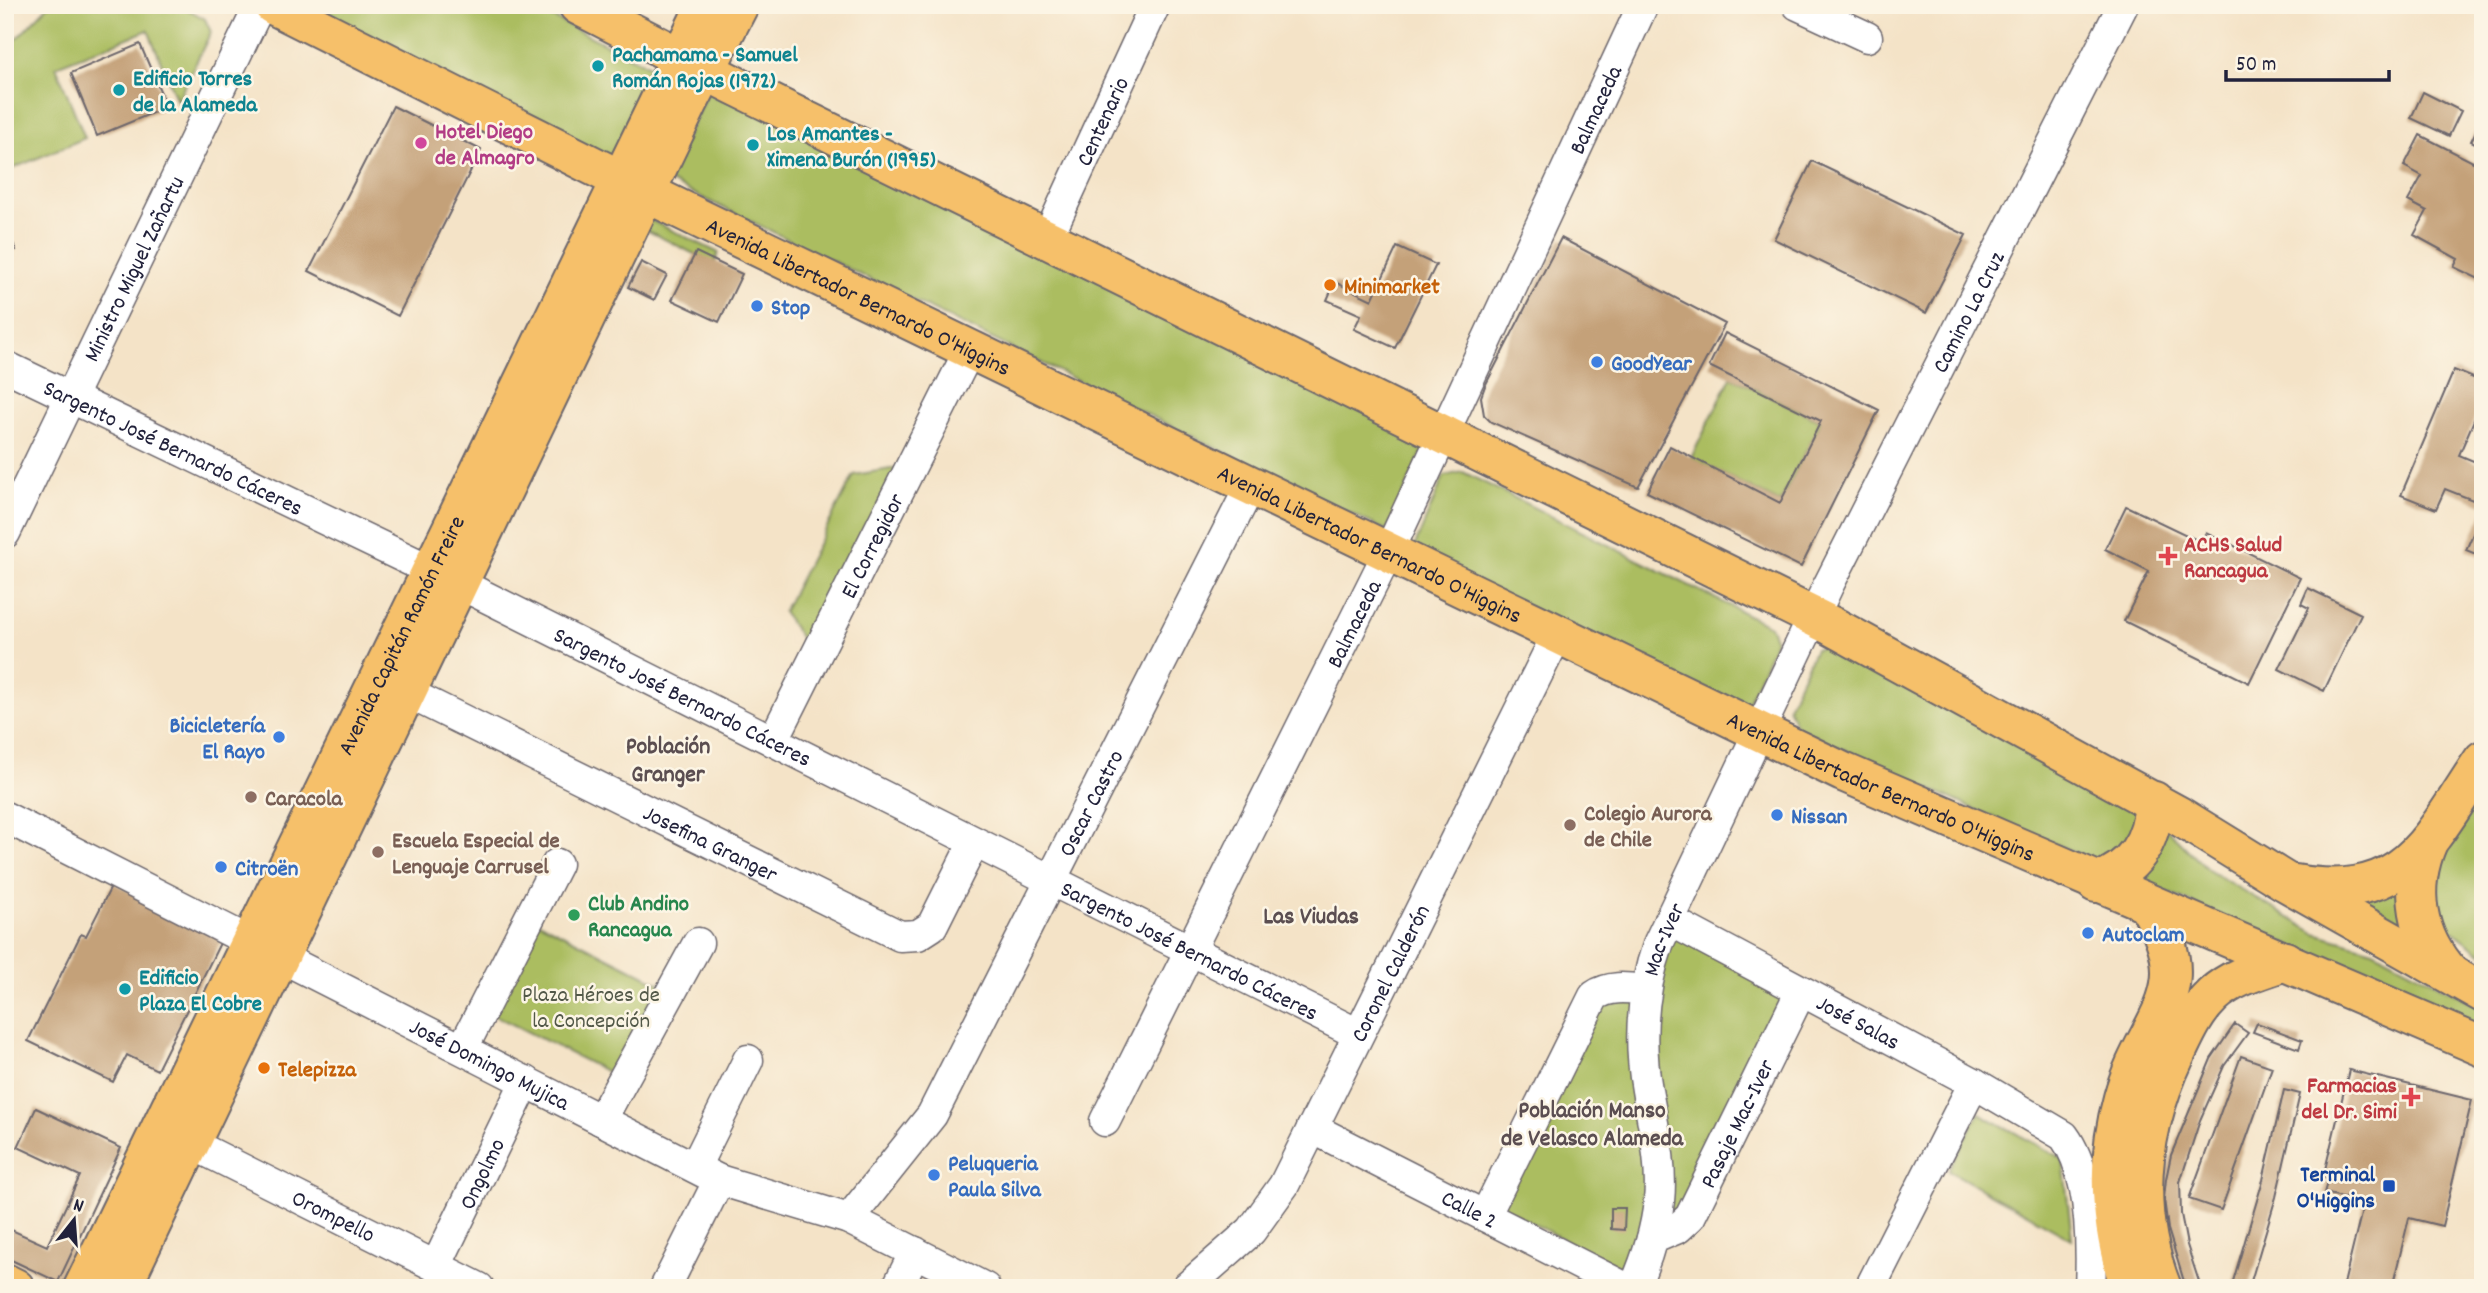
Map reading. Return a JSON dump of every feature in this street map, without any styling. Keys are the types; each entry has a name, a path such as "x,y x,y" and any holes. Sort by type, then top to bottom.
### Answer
{"main road":[{"name":"Avenida Libertador Bernardo O'Higgins","path":"273,5 634,187 1855,777 2096,883 2483,1047"},
{"path":"578,5 692,64 1813,617 2154,802 2286,882 2468,986"},
{"path":"692,64 706,5"},
{"path":"692,64 739,5"},
{"name":"Avenida Capitán Ramón Freire","path":"121,1288 190,1143 265,947 692,64"},
{"name":"Avenida Capitán Ramón Freire","path":"83,1288 265,947 406,692 445,578"},
{"path":"2286,882 2331,888 2370,884 2385,879 2408,864 2428,841 2483,760"},
{"path":"2096,883 2121,871 2139,853 2151,830 2154,802"},
{"path":"2428,841 2416,883 2418,915 2431,948 2468,986"},
{"path":"2130,1288 2114,1216 2112,1180 2116,1127 2130,1078 2163,1010 2172,979 2168,943 2148,905"},
{"path":"2162,1288 2145,1228 2142,1181 2148,1130 2165,1077 2191,1022 2213,994 2244,976 2285,961"},
{"path":"5,1283 15,1288"}],"street":[{"name":"Ministro Miguel Zañartu","path":"5,533 260,5"},
{"name":"Centenario","path":"1047,239 1155,5"},
{"name":"Balmaceda","path":"1105,1121 1389,551 1643,5"},
{"path":"1798,5 1867,37"},
{"name":"Camino La Cruz","path":"1813,617 2123,5"},
{"name":"El Corregidor","path":"772,741 970,349"},
{"name":"Sargento José Bernardo Cáceres","path":"5,366 445,578 1358,1034"},
{"name":"Oscar Castro","path":"849,1219 932,1115 1251,485"},
{"name":"Mac-Iver","path":"1634,1288 1651,1239 1659,1202 1660,1181 1643,1053 1646,990 1655,954 1813,617"},
{"name":"Coronel Calderón","path":"1186,1288 1238,1245 1263,1217 1284,1185 1558,633"},
{"name":"Josefina Granger","path":"406,692 900,936 918,935 932,926 974,842"},
{"name":"José Domingo Mujica","path":"5,817 707,1173 849,1219 985,1288"},
{"path":"463,1048 557,864"},
{"name":"José Salas","path":"1670,920 1974,1083 2064,1136 2077,1161 2092,1244 2090,1288"},
{"path":"601,1119 698,943"},
{"path":"1485,1216 1594,996 1601,991 1618,988 1646,990"},
{"name":"Pasaje Mac-Iver","path":"1651,1239 1678,1228 1690,1217 1801,991"},
{"path":"665,1288 748,1060"},
{"name":"Ongolmo","path":"436,1266 526,1080"},
{"path":"1870,1288 1974,1083"},
{"name":"Calle 2","path":"1312,1128 1626,1288"},
{"name":"Orompello","path":"190,1143 479,1288"},
{"path":"897,1288 915,1252"}],"green space":[{"path":"49,5 180,5 205,19 211,32 177,101 148,30 56,66 85,138 5,172 5,51"},
{"path":"296,5 528,5 661,72 617,167"},
{"path":"712,82 1429,437 1387,531 666,180"},
{"path":"646,218 719,253 714,264 646,230"},
{"path":"1731,377 1821,421 1780,503 1691,458"},
{"path":"897,468 806,646 783,612 854,475"},
{"path":"1463,472 1770,626 1776,640 1748,703 1731,707 1413,550 1444,476"},
{"path":"1831,646 2161,823 2208,870 2315,933 2373,950 2483,1008 2483,1029 1965,805 1797,728 1788,707 1815,649"},
{"path":"2483,788 2483,954 2438,920 2432,908 2438,854"},
{"path":"2403,874 2419,938 2344,893"},
{"name":"Plaza Héroes de la Concepción","path":"537,921 669,988 621,1079 490,1013"},
{"path":"1675,935 1791,997 1685,1213 1619,1269 1498,1205 1598,1007 1620,1003"},
{"path":"1979,1113 2063,1159 2072,1239 1948,1170"}],"building":[{"name":"Edificio Torres de la Alameda","path":"140,44 167,107 97,136 71,73"},
{"path":"2423,92 2461,111 2449,136 2411,118"},
{"path":"393,106 481,150 398,316 309,271"},
{"path":"2483,117 2483,147 2471,141"},
{"path":"2420,135 2483,167 2483,281 2454,267 2458,259 2414,235 2427,211 2408,201 2422,176 2404,166"},
{"path":"1812,161 1966,235 1926,313 1774,239"},
{"path":"5,224 16,250 5,255"},
{"path":"1561,238 1725,324 1638,487 1491,422 1484,415 1481,397 1485,386"},
{"path":"1397,247 1436,265 1395,348 1354,329 1361,315 1327,300 1335,282 1372,300"},
{"path":"696,252 742,274 719,322 672,300"},
{"path":"641,262 667,275 654,300 628,287"},
{"path":"1725,333 1879,410 1801,567 1647,492 1670,446 1780,503 1821,421 1709,366"},
{"path":"2454,370 2483,382 2483,399 2459,455 2483,465 2483,504 2445,489 2436,509 2401,495"},
{"path":"2126,506 2201,542 2206,532 2300,578 2249,683 2124,621 2149,571 2105,549"},
{"path":"2483,511 2483,557 2466,550"},
{"path":"2308,588 2361,614 2324,691 2279,669 2309,608 2301,604"},
{"name":"Edificio Plaza El Cobre","path":"113,883 223,937 157,1070 127,1055 113,1082 28,1041 81,934 86,936"},
{"path":"2257,1023 2302,1040 2299,1049 2253,1032"},
{"path":"2235,1024 2248,1033 2224,1066 2200,1120 2180,1182 2181,1214 2187,1245 2201,1288 2186,1288 2168,1229 2164,1199 2166,1179 2171,1155 2211,1059"},
{"path":"2241,1056 2272,1067 2221,1210 2189,1199"},
{"name":"Terminal O'Higgins","path":"2349,1070 2472,1100 2442,1226 2409,1218 2392,1288 2343,1288 2364,1202 2324,1193 2328,1179 2323,1178"},
{"path":"2284,1090 2300,1094 2276,1197 2249,1288 2231,1288 2263,1180"},
{"path":"36,1108 121,1148 58,1282 5,1257 5,1227 47,1246 80,1176 18,1147"},
{"path":"1611,1208 1625,1208 1624,1230 1611,1229"}],"place":[{"name":"Pachamama - Samuel Román Rojas (1972)","path":"598,66"},
{"name":"Edificio Torres de la Alameda","path":"119,90"},
{"name":"Hotel Diego de Almagro","path":"421,143"},
{"name":"Los Amantes - Ximena Burón (1995)","path":"753,145"},
{"name":"Minimarket","path":"1330,285"},
{"name":"Stop","path":"757,306"},
{"name":"GoodYear","path":"1597,362"},
{"name":"ACHS Salud Rancagua","path":"2168,556"},
{"name":"Bicicletería El Rayo","path":"279,737"},
{"name":"Caracola","path":"251,797"},
{"name":"Nissan","path":"1777,815"},
{"name":"Colegio Aurora de Chile","path":"1570,825"},
{"name":"Escuela Especial de Lenguaje Carrusel","path":"378,852"},
{"name":"Citroën","path":"221,867"},
{"name":"Club Andino Rancagua","path":"574,915"},
{"name":"Autoclam","path":"2088,933"},
{"name":"Edificio Plaza El Cobre","path":"125,989"},
{"name":"Telepizza","path":"264,1068"},
{"name":"Farmacias del Dr. Simi","path":"2411,1097"},
{"name":"Peluqueria Paula Silva","path":"934,1175"},
{"name":"Terminal O'Higgins","path":"2389,1186"}],"district":[{"name":"Población Granger","path":"668,759"},
{"name":"Las Viudas","path":"1311,915"},
{"name":"Población Manso de Velasco Alameda","path":"1592,1123"}]}
